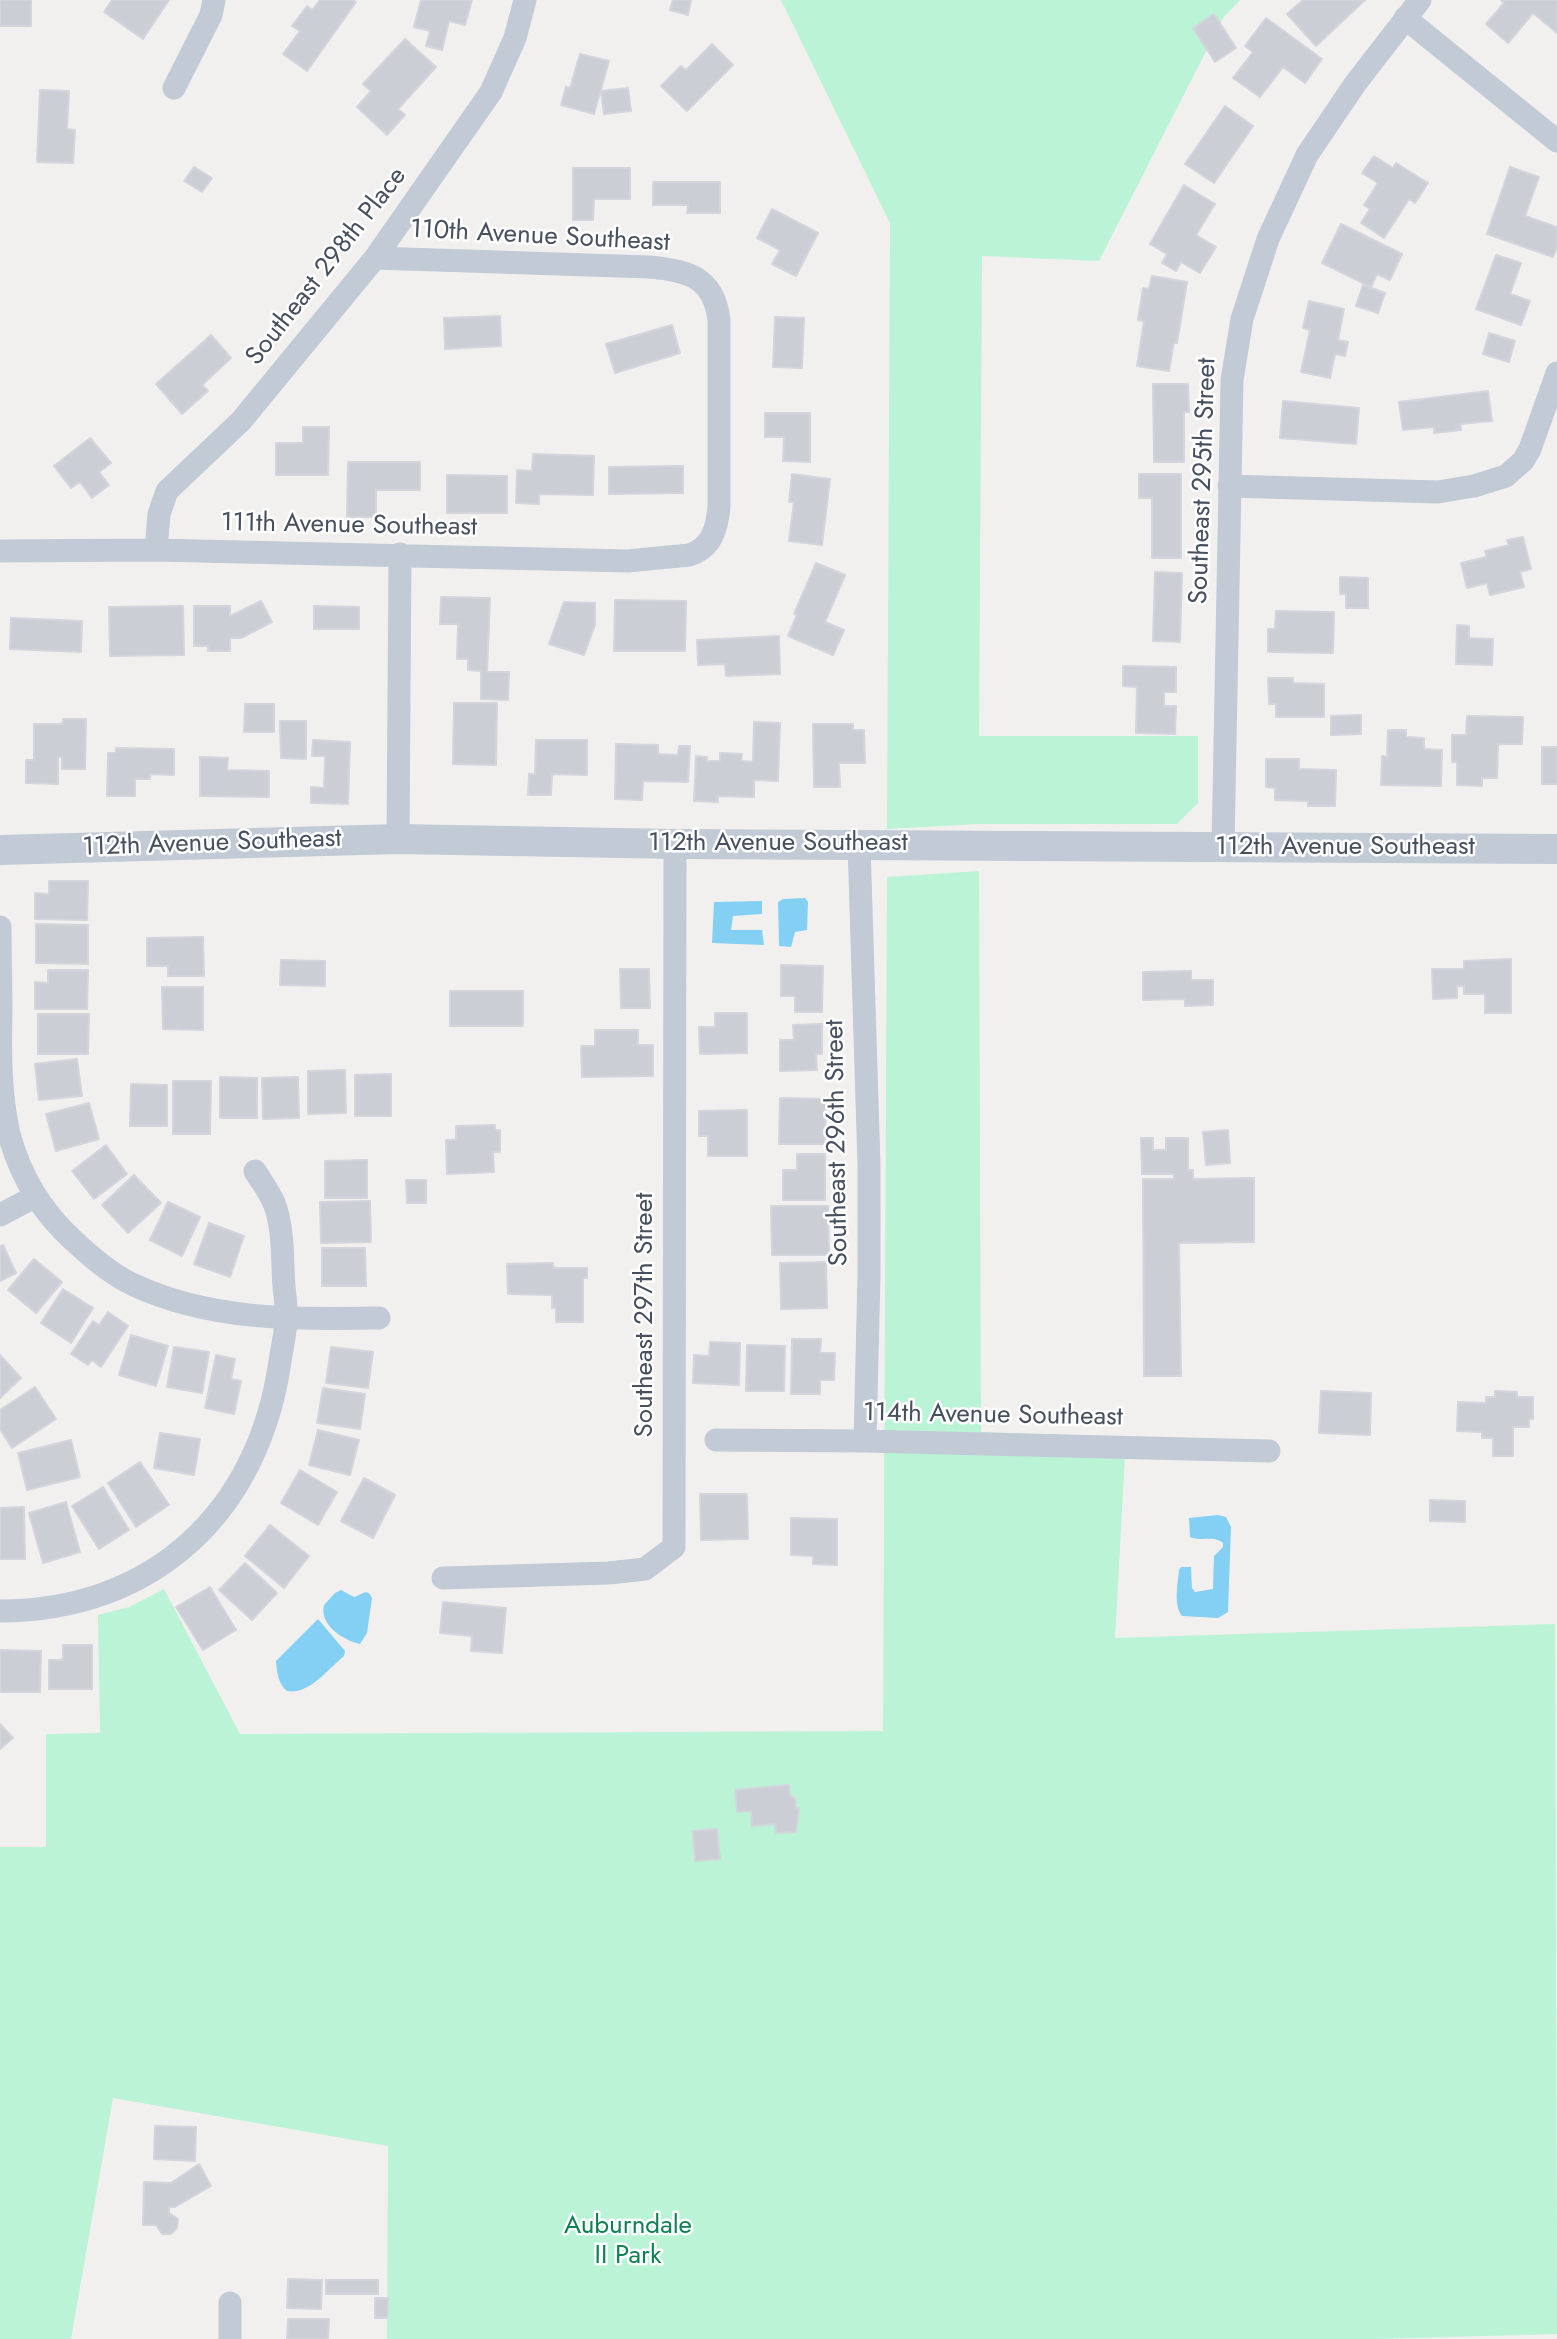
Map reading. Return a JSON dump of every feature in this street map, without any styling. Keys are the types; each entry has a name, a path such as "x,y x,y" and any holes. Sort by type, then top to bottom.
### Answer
{"street":[{"path":"174,88 211,15 214,0"},
{"name":"Southeast 298th Place","path":"156,550 159,514 167,491 241,421 375,258 491,92 515,38 525,0"},
{"name":"Southeast 295th Street","path":"1223,847 1229,486 1233,380 1242,319 1268,239 1307,155 1355,84 1420,0"},
{"path":"1405,18 1557,141"},
{"name":"110th Avenue Southeast","path":"375,258 649,267 679,271 701,280 714,297 719,320 719,507 713,534 707,545 696,553"},
{"path":"1229,486 1438,492 1506,477 1523,461 1530,449 1557,373"},
{"name":"111th Avenue Southeast","path":"0,551 156,550 628,561 696,553"},
{"path":"398,839 400,554"},
{"name":"112th Avenue Southeast","path":"0,850 398,839 675,844 1557,849"},
{"name":"Southeast 297th Street","path":"443,1578 609,1573 645,1569 674,1547 675,844"},
{"name":"Southeast 296th Street","path":"859,844 869,1165 865,1441"},
{"path":"0,927 0,1065 9,1133 27,1183 59,1228 81,1248 133,1285 172,1299 242,1315 286,1319 379,1318"},
{"path":"0,1611 70,1605 122,1587 158,1567 187,1545 232,1496 258,1448 277,1381 286,1319 280,1227 274,1204 254,1171"},
{"path":"0,1215 36,1196"},
{"name":"114th Avenue Southeast","path":"716,1440 1269,1451"},
{"path":"230,2303 230,2339"}],"green space":[{"path":"781,0 1240,0 1223,18 1099,261 982,256 979,736 1198,736 1198,803 1177,824 979,824 887,829 890,223"},
{"name":"Auburndale II Park","path":"979,871 981,1432 1126,1437 1115,1638 1555,1624 1557,2334 1374,2339 387,2339 388,2146 113,2098 71,2339 0,2339 0,1847 46,1847 46,1734 100,1733 98,1615 129,1607 164,1589 240,1734 883,1731 887,877"}],"water":[{"path":"805,898 808,902 807,930 795,932 791,947 779,946 778,902 783,899"},
{"path":"762,901 762,914 733,916 731,930 762,930 764,945 712,943 714,902"},
{"path":"1218,1515 1226,1517 1231,1527 1228,1612 1218,1618 1182,1616 1177,1600 1179,1570 1181,1567 1191,1567 1192,1588 1195,1592 1213,1589 1214,1556 1223,1547 1223,1543 1215,1539 1190,1537 1189,1518"},
{"path":"341,1590 354,1597 366,1592 372,1598 367,1633 360,1644 340,1635 325,1619 324,1605"},
{"path":"318,1619 345,1651 344,1656 310,1685 303,1689 287,1691 280,1681 276,1661"}],"building":[{"path":"0,0 31,0 31,26 0,26"},
{"path":"112,0 169,0 143,39 104,12"},
{"path":"320,0 356,2 307,71 283,54 300,31 292,26 307,6 312,10"},
{"path":"421,0 472,0 465,25 449,21 442,50 426,46 430,31 414,27"},
{"path":"673,0 691,0 688,15 670,10"},
{"path":"1303,0 1365,0 1316,46 1287,14"},
{"path":"1501,0 1557,0 1557,33 1533,13 1508,43 1486,24 1504,3"},
{"path":"1214,14 1236,48 1215,62 1193,28"},
{"path":"1266,18 1322,59 1305,83 1283,67 1260,97 1233,78 1253,52 1245,46"},
{"path":"405,39 436,67 398,109 405,115 387,135 357,107 371,91 363,84"},
{"path":"712,44 733,65 687,111 661,86 681,66 686,70"},
{"path":"580,54 609,61 594,114 561,105 566,87 570,88"},
{"path":"628,88 631,111 604,114 601,91"},
{"path":"40,90 69,91 67,129 75,130 73,163 37,162"},
{"path":"1225,106 1253,126 1214,183 1185,164"},
{"path":"1374,156 1393,168 1396,163 1428,183 1415,203 1409,199 1384,238 1361,223 1370,209 1364,205 1378,183 1362,173"},
{"path":"194,167 212,178 202,192 184,181"},
{"path":"1510,167 1539,177 1525,216 1557,227 1557,247 1553,257 1487,234"},
{"path":"573,168 630,168 630,199 594,199 593,220 573,220"},
{"path":"653,182 720,182 720,213 687,213 688,205 653,205"},
{"path":"1184,185 1215,204 1196,235 1216,247 1200,273 1181,262 1176,271 1162,263 1167,254 1150,244"},
{"path":"772,209 818,233 796,276 772,264 780,250 757,238"},
{"path":"1341,224 1402,254 1390,280 1377,274 1371,287 1322,263"},
{"path":"1496,255 1521,263 1510,294 1530,301 1521,325 1476,309"},
{"path":"1152,276 1187,282 1177,343 1174,342 1169,371 1137,366 1144,321 1138,320 1143,288 1149,289"},
{"path":"1363,285 1385,293 1378,313 1356,306"},
{"path":"1309,301 1344,309 1338,340 1348,342 1345,356 1335,354 1330,378 1301,372 1310,330 1303,328"},
{"path":"500,316 501,346 445,349 444,318"},
{"path":"775,317 804,318 802,368 773,367"},
{"path":"672,325 680,353 615,373 606,344"},
{"path":"1489,333 1515,341 1509,362 1483,354"},
{"path":"211,335 231,358 202,385 208,391 182,414 156,384"},
{"path":"1153,384 1188,384 1189,412 1184,412 1184,462 1154,462"},
{"path":"1488,391 1492,421 1460,424 1461,430 1434,433 1434,427 1403,430 1399,402"},
{"path":"1283,401 1359,408 1356,444 1280,438"},
{"path":"765,413 810,413 810,462 783,461 784,437 765,437"},
{"path":"303,427 329,427 328,475 276,475 276,443 303,443"},
{"path":"90,438 111,463 99,472 109,485 92,498 80,482 71,488 54,466"},
{"path":"533,454 594,456 593,495 539,494 539,504 516,503 517,470 532,471"},
{"path":"348,462 420,462 420,490 376,490 376,517 347,517"},
{"path":"683,466 683,493 609,494 609,467"},
{"path":"792,474 830,479 822,545 789,541 794,502 789,502"},
{"path":"1139,474 1181,474 1181,558 1152,558 1152,498 1139,498"},
{"path":"447,475 507,476 507,513 447,513"},
{"path":"1523,537 1531,569 1520,572 1524,587 1490,595 1487,583 1467,588 1461,563 1487,557 1485,551 1509,545 1507,540"},
{"path":"816,563 845,575 825,622 844,630 833,655 788,636 797,615 794,614"},
{"path":"1155,572 1182,573 1180,642 1153,641"},
{"path":"1340,577 1368,578 1368,608 1346,608 1346,594 1340,594"},
{"path":"441,597 490,598 487,672 509,672 508,700 481,699 481,671 468,670 468,659 457,659 458,624 440,624"},
{"path":"615,600 686,601 685,651 614,651"},
{"path":"261,601 272,622 241,638 230,638 230,651 208,651 208,646 194,646 194,606 230,606 230,616"},
{"path":"564,602 595,603 595,625 584,655 549,644"},
{"path":"183,606 184,655 110,656 109,607"},
{"path":"314,606 359,607 359,629 314,629"},
{"path":"1276,611 1334,612 1333,653 1268,652 1268,629 1275,629"},
{"path":"11,618 82,621 81,652 10,649"},
{"path":"1457,625 1469,626 1469,638 1493,639 1492,665 1456,664"},
{"path":"779,636 780,674 726,676 725,664 698,665 697,640"},
{"path":"1123,666 1176,667 1176,692 1164,692 1164,706 1176,706 1175,734 1136,733 1137,687 1123,686"},
{"path":"1268,678 1293,678 1293,683 1324,684 1324,717 1276,717 1276,704 1269,704"},
{"path":"454,703 497,703 496,765 453,764"},
{"path":"245,704 274,704 274,732 244,732"},
{"path":"1361,715 1361,734 1331,735 1331,716"},
{"path":"1467,716 1523,717 1522,744 1498,744 1497,778 1482,778 1482,786 1457,785 1457,762 1452,762 1452,735 1466,735"},
{"path":"63,719 86,719 85,769 62,769 62,757 58,757 58,784 26,783 26,760 34,760 34,724 63,724"},
{"path":"280,721 306,721 306,759 281,758"},
{"path":"754,722 780,723 778,781 754,780 754,797 718,796 718,802 694,801 696,756 707,757 707,761 720,761 720,753 742,754 741,761 753,762"},
{"path":"813,724 853,724 853,730 864,730 865,763 839,763 840,787 814,787"},
{"path":"1388,730 1406,730 1406,737 1424,738 1424,749 1442,750 1441,786 1381,785 1382,756 1387,757"},
{"path":"313,740 350,742 348,804 311,803 311,787 324,788 325,756 312,756"},
{"path":"536,740 587,740 587,775 552,774 551,795 528,795 529,774 535,774"},
{"path":"616,744 658,745 658,754 678,755 679,746 690,746 688,782 643,781 642,800 615,799"},
{"path":"1542,747 1557,747 1557,784 1542,784"},
{"path":"116,748 174,749 174,775 150,774 150,779 135,779 135,796 107,796 108,753 116,753"},
{"path":"200,757 228,758 227,770 269,771 269,797 200,796"},
{"path":"1266,759 1299,759 1299,769 1336,770 1335,806 1308,806 1308,801 1275,800 1275,788 1266,787"},
{"path":"49,881 88,881 87,920 35,919 35,893 49,894"},
{"path":"36,924 88,925 88,964 36,963"},
{"path":"203,937 204,976 168,976 168,966 147,966 147,938"},
{"path":"1511,959 1511,1013 1485,1013 1485,994 1464,994 1464,986 1457,986 1457,998 1433,999 1432,969 1464,969 1464,961"},
{"path":"281,960 325,961 325,986 280,985"},
{"path":"781,965 823,966 822,1012 795,1012 795,996 781,996"},
{"path":"620,969 649,969 650,1008 621,1008"},
{"path":"48,970 88,970 87,1009 35,1009 35,982 48,983"},
{"path":"1191,971 1191,980 1213,980 1213,1005 1185,1006 1185,999 1143,1000 1143,972"},
{"path":"162,987 203,987 203,1030 163,1029"},
{"path":"450,991 523,991 523,1026 450,1026"},
{"path":"715,1013 747,1013 747,1053 700,1054 699,1027 715,1027"},
{"path":"38,1014 89,1014 88,1054 38,1054"},
{"path":"822,1024 822,1054 816,1054 817,1070 780,1071 780,1040 794,1040 793,1025"},
{"path":"595,1030 638,1030 638,1045 653,1045 653,1076 582,1077 581,1046 595,1046"},
{"path":"77,1059 82,1096 39,1100 35,1064"},
{"path":"345,1070 346,1113 308,1114 308,1071"},
{"path":"391,1074 391,1116 355,1116 355,1075"},
{"path":"220,1077 257,1078 257,1118 220,1118"},
{"path":"298,1077 299,1118 263,1119 262,1078"},
{"path":"173,1081 211,1081 210,1134 173,1134"},
{"path":"131,1084 167,1085 167,1126 130,1126"},
{"path":"780,1098 826,1099 825,1144 779,1144"},
{"path":"89,1103 99,1139 56,1151 46,1114"},
{"path":"747,1110 747,1156 708,1156 708,1136 699,1136 699,1111"},
{"path":"495,1125 495,1130 500,1130 500,1152 493,1152 494,1172 447,1174 446,1140 456,1140 456,1126"},
{"path":"1228,1130 1230,1163 1206,1165 1203,1132"},
{"path":"1141,1138 1153,1138 1153,1150 1166,1150 1166,1138 1188,1138 1188,1170 1193,1170 1193,1179 1254,1178 1254,1242 1179,1243 1181,1376 1144,1376 1143,1179 1174,1179 1174,1174 1142,1174"},
{"path":"106,1145 127,1174 94,1199 72,1171"},
{"path":"797,1154 825,1154 825,1200 783,1200 783,1170 797,1170"},
{"path":"367,1160 367,1198 325,1198 325,1161"},
{"path":"134,1175 161,1203 128,1233 102,1205"},
{"path":"406,1180 426,1180 426,1203 407,1203"},
{"path":"370,1201 371,1242 321,1243 320,1202"},
{"path":"168,1202 200,1217 182,1256 150,1240"},
{"path":"771,1206 828,1206 829,1255 772,1255"},
{"path":"209,1223 244,1236 230,1277 194,1264"},
{"path":"3,1245 16,1273 0,1281 0,1247"},
{"path":"322,1248 365,1248 366,1286 322,1286"},
{"path":"34,1259 62,1282 36,1313 8,1290"},
{"path":"826,1262 827,1308 781,1309 780,1263"},
{"path":"553,1263 553,1268 587,1268 587,1278 583,1278 583,1322 556,1322 552,1295 508,1294 507,1264"},
{"path":"63,1289 93,1308 71,1343 41,1323"},
{"path":"108,1312 128,1326 101,1367 92,1360 88,1365 71,1354 93,1321 99,1325"},
{"path":"131,1335 168,1346 156,1386 119,1375"},
{"path":"792,1339 821,1339 820,1353 835,1353 834,1380 820,1380 820,1394 791,1394"},
{"path":"710,1342 740,1343 739,1385 693,1383 694,1355 709,1356"},
{"path":"747,1345 785,1346 784,1391 746,1391"},
{"path":"174,1347 209,1352 202,1393 167,1387"},
{"path":"331,1347 373,1352 368,1388 326,1383"},
{"path":"0,1355 21,1378 0,1398"},
{"path":"216,1355 235,1359 231,1379 241,1381 234,1414 205,1408"},
{"path":"35,1387 56,1419 12,1448 0,1429 0,1410"},
{"path":"323,1388 365,1394 360,1429 317,1423"},
{"path":"1321,1391 1371,1393 1370,1435 1319,1433"},
{"path":"1495,1391 1517,1392 1517,1397 1533,1397 1533,1419 1529,1419 1529,1427 1513,1427 1513,1456 1493,1456 1493,1438 1482,1438 1482,1432 1457,1431 1458,1402 1486,1403 1486,1397 1495,1397"},
{"path":"318,1430 359,1440 350,1475 309,1465"},
{"path":"160,1433 200,1439 194,1475 154,1468"},
{"path":"71,1440 80,1477 27,1490 18,1453"},
{"path":"140,1462 169,1505 136,1527 108,1483"},
{"path":"300,1470 337,1492 318,1525 281,1503"},
{"path":"364,1478 395,1495 373,1538 341,1521"},
{"path":"103,1487 129,1530 99,1549 72,1506"},
{"path":"700,1494 747,1494 748,1539 701,1540"},
{"path":"1430,1500 1465,1501 1465,1522 1430,1521"},
{"path":"66,1502 80,1552 43,1563 29,1513"},
{"path":"24,1507 25,1559 0,1559 0,1508"},
{"path":"791,1518 837,1519 837,1565 813,1564 813,1556 791,1555"},
{"path":"270,1525 309,1556 284,1588 245,1556"},
{"path":"245,1563 277,1593 252,1620 219,1590"},
{"path":"210,1587 236,1630 203,1650 176,1607"},
{"path":"443,1602 506,1608 502,1653 471,1651 472,1636 440,1633"},
{"path":"63,1645 92,1645 92,1689 49,1689 49,1660 63,1660"},
{"path":"0,1650 41,1651 40,1692 0,1692"},
{"path":"0,1724 13,1738 0,1749"},
{"path":"789,1785 790,1796 795,1798 796,1808 799,1808 796,1832 776,1833 775,1824 752,1826 751,1811 737,1812 735,1790"},
{"path":"717,1829 720,1859 695,1861 693,1831"},
{"path":"155,2126 196,2127 195,2161 154,2159"},
{"path":"199,2164 211,2186 175,2207 169,2207 169,2213 178,2219 177,2228 171,2234 162,2234 156,2225 143,2225 144,2182 171,2183"},
{"path":"288,2279 322,2280 321,2309 287,2308"},
{"path":"326,2280 378,2280 378,2294 326,2294"},
{"path":"375,2298 388,2298 387,2318 375,2318"},
{"path":"288,2319 329,2319 328,2339 287,2339"}]}
